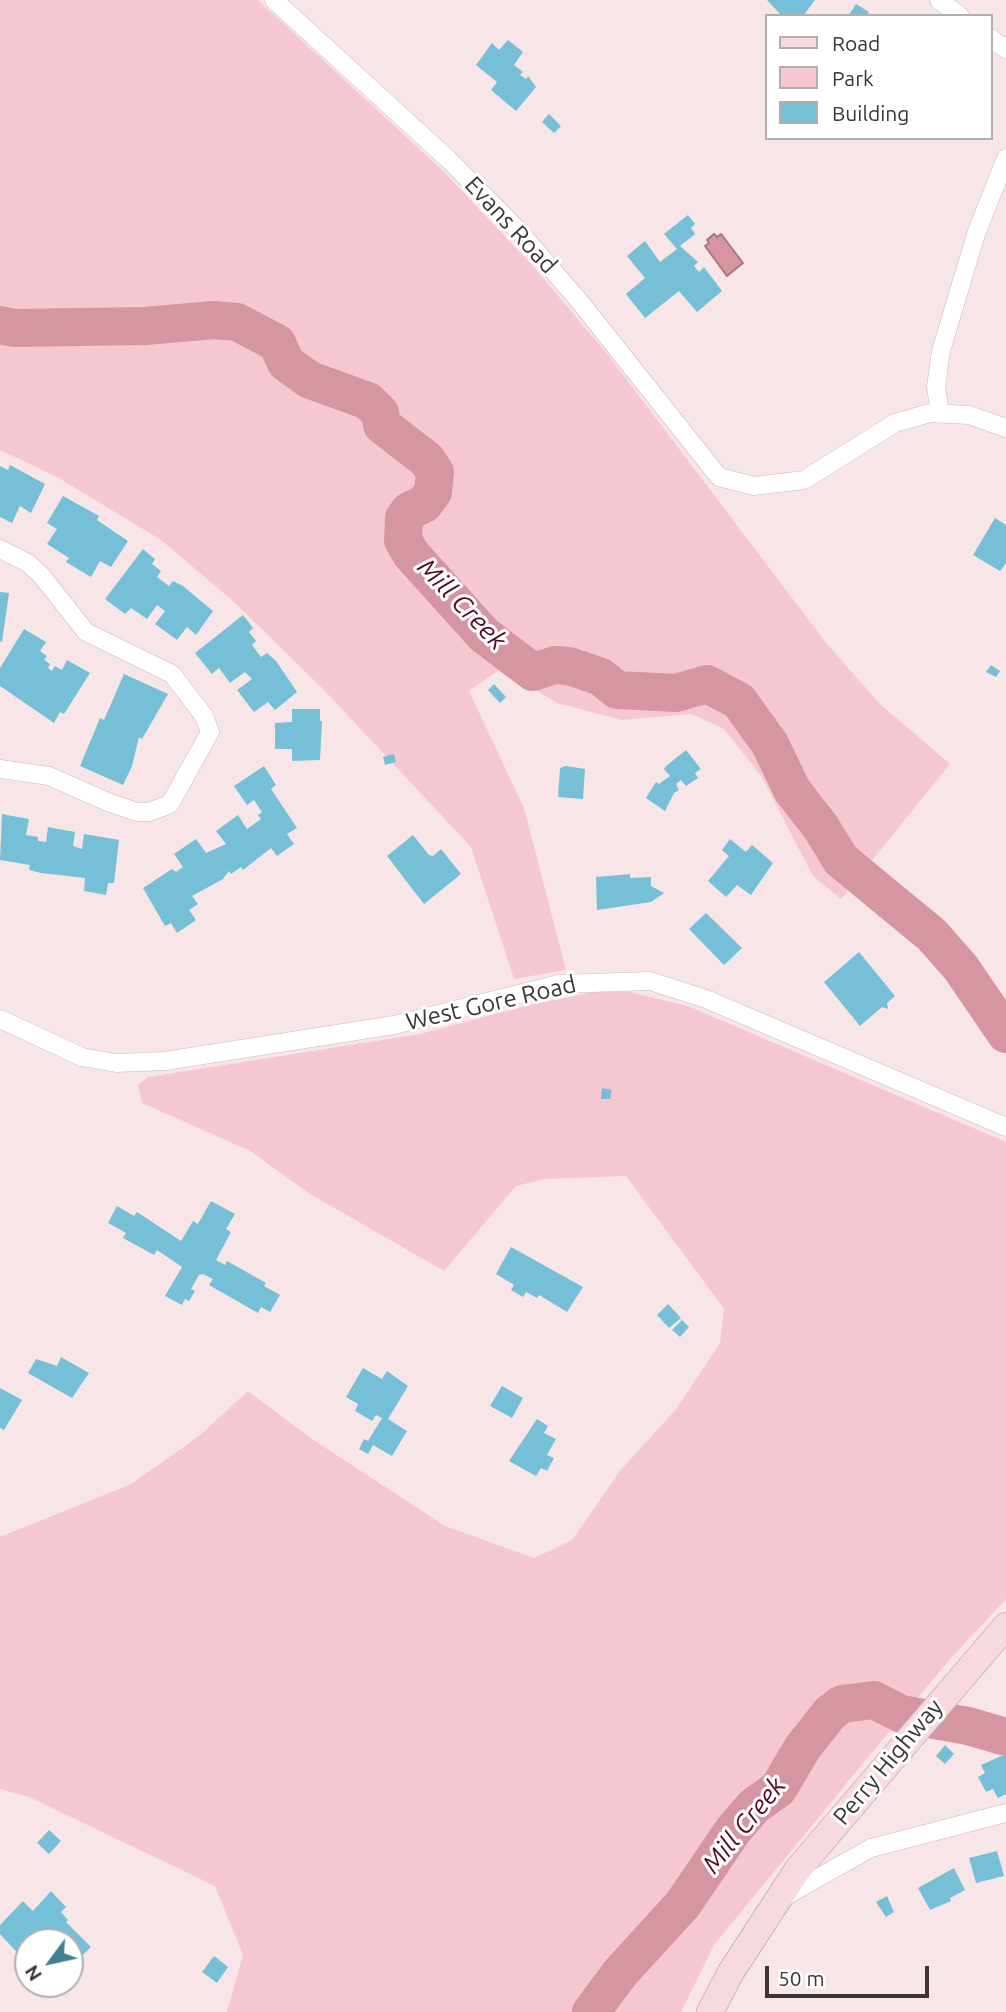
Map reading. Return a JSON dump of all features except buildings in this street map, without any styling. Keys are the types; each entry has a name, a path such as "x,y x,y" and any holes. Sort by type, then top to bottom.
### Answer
{"main road":[{"name":"Perry Highway","path":"710,2012 731,1972 798,1869 1006,1626"}],"street":[{"name":"Evans Road","path":"274,0 448,159 518,230 580,302 719,477 754,486 804,480 895,424 915,416 940,413"},
{"path":"939,0 957,14"},
{"path":"1006,158 976,234 941,351 936,385 940,413 969,415 1006,428"},
{"path":"0,549 35,569 86,632 172,674 204,716 210,732 170,804 149,812 137,812 110,803 49,776 0,769"},
{"name":"West Gore Road","path":"0,1019 68,1053 95,1060 116,1063 165,1061 382,1027 559,984 650,981 706,999 1006,1127"},
{"path":"775,1902 883,1843 1006,1814"}],"green space":[{"path":"0,0 258,0 442,170 533,266 608,355 827,644 880,704 950,764 841,899 813,876 761,776 724,729 691,714 622,720 557,703 501,669 469,691 524,808 566,970 514,979 471,847 325,691 233,601 161,540 57,477 0,450"},
{"path":"594,992 629,992 688,1006 1006,1142 1006,1599 951,1658 714,1945 681,2012 227,2012 243,1955 215,1886 29,1797 0,1789 0,1537 131,1484 199,1436 248,1391 312,1439 445,1526 534,1558 572,1540 620,1471 676,1409 720,1343 724,1309 626,1176 545,1179 516,1186 444,1271 310,1194 250,1151 142,1103 138,1085 148,1077 420,1034 529,1005"}],"shaded area":[{"path":"714,234 717,237 721,234 743,263 727,276 705,246"}],"waterway":[{"name":"Mill Creek","path":"0,325 14,328 145,326 214,320 237,322 277,343 286,363 310,380 368,401 380,413 382,425 427,460 435,472 433,492 424,504 409,511 404,518 403,540 411,554 484,635 533,672 555,665 569,666 601,677 617,690 676,693 707,684 739,701 770,744 792,790 820,826 841,860 932,935 961,968 1006,1034"},
{"name":"Mill Creek","path":"591,2012 620,1973 683,1904 734,1829 754,1806 778,1789 803,1747 830,1713 842,1704 874,1700 901,1714 968,1726 1006,1737"}]}
